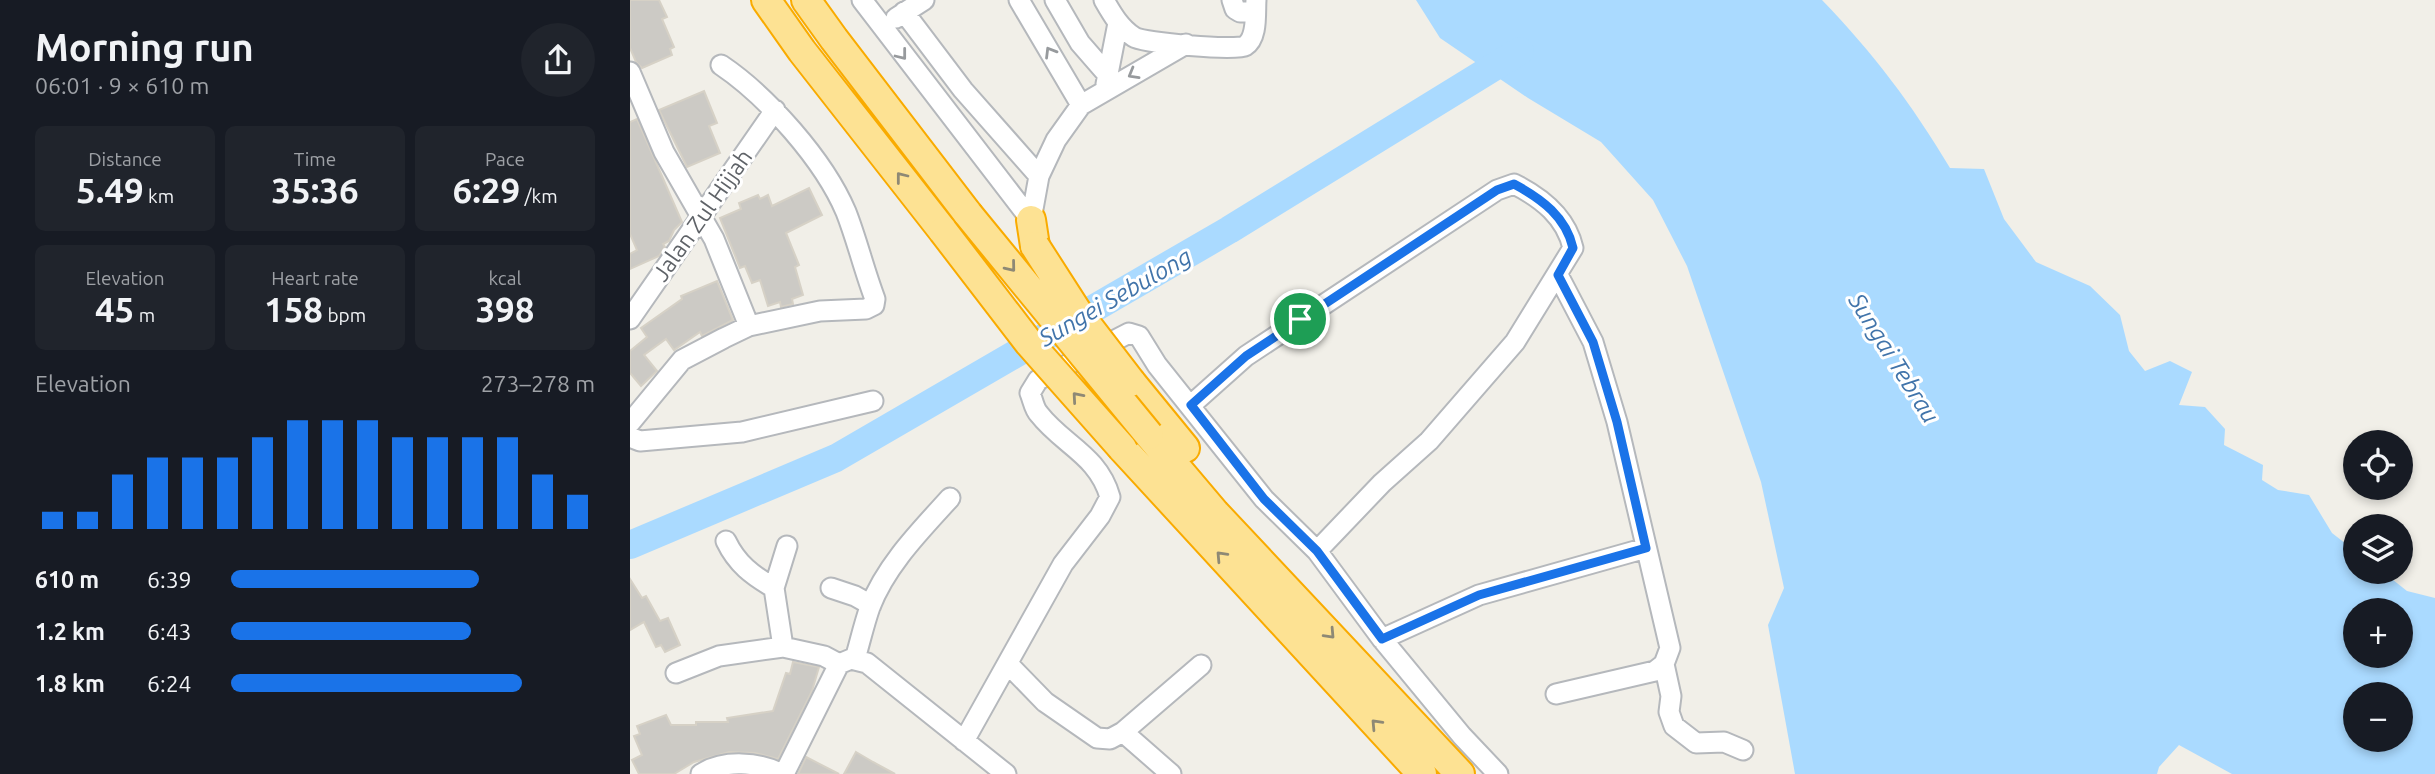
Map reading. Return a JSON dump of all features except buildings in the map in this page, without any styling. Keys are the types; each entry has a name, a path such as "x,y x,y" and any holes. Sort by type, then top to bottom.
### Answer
{"highway":[{"path":"766,0 802,51 1030,343 1122,448 1422,774"},
{"path":"806,0 968,214 1149,435 1215,513 1460,774"},
{"path":"1033,233 1078,313 1131,383 1233,505 1283,584"}],"street":[{"path":"862,0 1033,233"},
{"path":"882,29 924,0"},
{"path":"1018,0 1081,104"},
{"path":"1055,0 1106,82"},
{"path":"1104,0 1118,23 1140,40 1227,49 1245,46 1252,38 1256,6 1240,12 1235,9 1232,0"},
{"path":"904,12 963,90 1038,176"},
{"path":"1106,82 1118,23"},
{"path":"1033,233 1038,176 1056,140 1081,104 1106,82 1186,44"},
{"path":"630,423 682,360 749,326 820,311 866,309 874,305 875,299 845,210 823,172 775,110 740,78 721,65"},
{"path":"630,72 664,152 727,268 749,326"},
{"name":"Jalan Zul Hijjah","path":"630,319 775,110"},
{"path":"1191,405 1246,356 1497,190 1514,184 1531,193 1569,229 1573,248 1515,342 1429,441 1382,483 1317,551"},
{"path":"1556,694 1655,671 1664,664 1670,648 1617,422 1593,342 1558,275"},
{"path":"964,741 1063,564 1100,516 1110,497 1104,478 1084,455 1037,413 1030,393 1038,380 1129,333 1139,336 1157,365 1264,499 1317,551 1382,639 1462,736 1498,774"},
{"path":"630,437 640,441 742,432 873,401"},
{"path":"701,774 718,768 746,764 761,765 783,774 847,662 884,580 915,536 950,498"},
{"path":"726,541 734,558 748,572 774,588"},
{"path":"783,647 774,588 786,546"},
{"path":"1382,639 1479,595 1646,548"},
{"path":"831,588 871,605"},
{"path":"676,673 719,656 783,647 847,662 867,663 1006,774"},
{"path":"1008,664 1045,702 1097,738 1110,739 1123,732 1201,665"},
{"path":"1664,664 1671,696 1668,712 1674,726 1696,743 1724,742 1743,750"},
{"path":"1123,732 1171,774"}],"water":[{"name":"Sungai Tebrau","path":"1416,0 1822,0 1891,80 1950,168 1984,169 2004,219 2036,262 2090,286 2120,315 2129,351 2145,371 2170,361 2192,372 2179,405 2205,407 2225,429 2224,445 2263,465 2262,480 2278,490 2309,495 2332,533 2343,542 2343,584 2398,584 2407,591 2435,598 2435,774 2232,774 2179,745 2159,767 2157,774 1795,774 1768,625 1784,588 1761,482 1687,266 1653,200 1601,142 1528,98 1440,38"}],"waterway":[{"name":"Sungei Sebulong","path":"630,545 836,458 1229,230 1520,51"}],"route":[{"path":"1514,184 1531,193 1569,229 1573,248 1558,275 1593,342 1617,422 1646,548 1629,555 1479,595 1382,639 1317,551 1264,499 1203,424 1191,405 1246,356 1300,319 1497,190 1514,184"}]}
